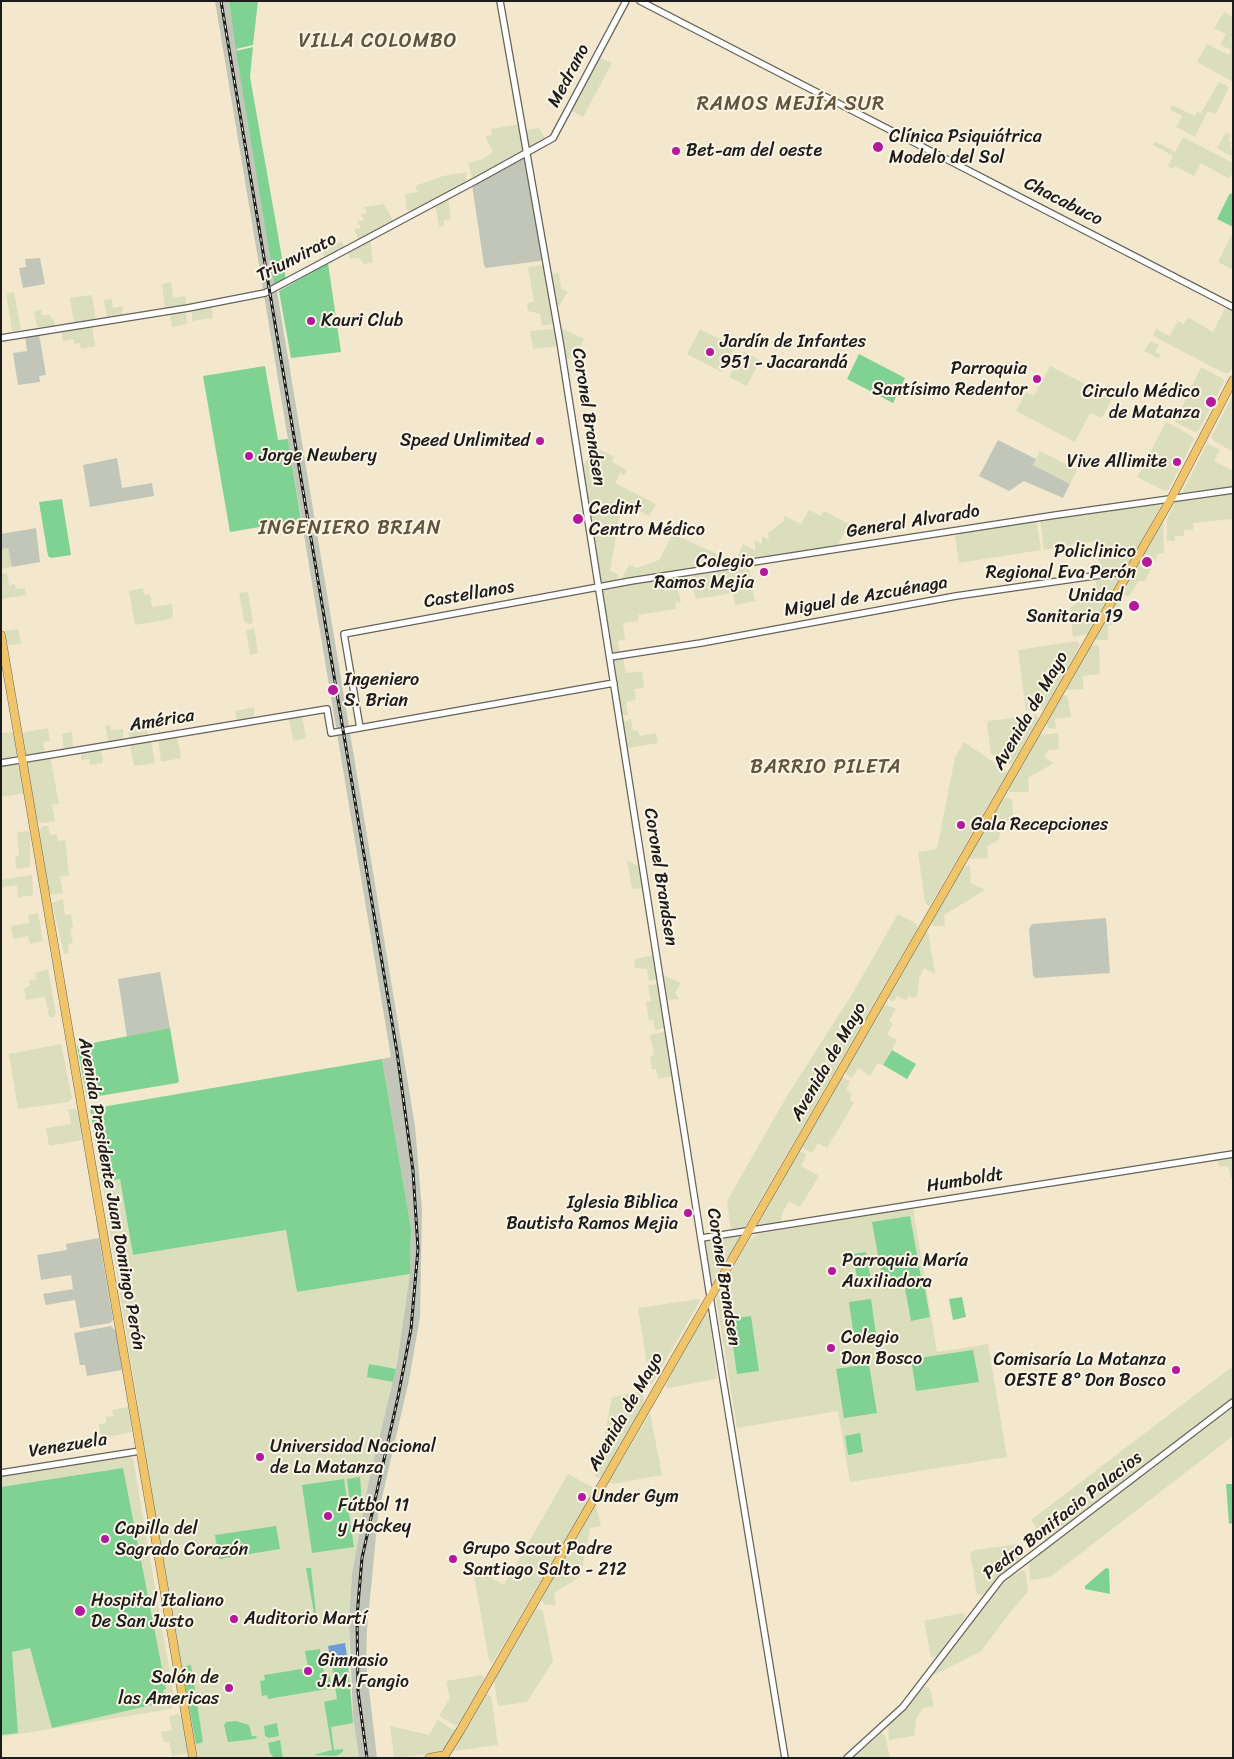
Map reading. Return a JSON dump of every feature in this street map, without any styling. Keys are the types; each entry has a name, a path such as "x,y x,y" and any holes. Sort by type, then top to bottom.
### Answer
{"main road":[{"name":"Avenida de Mayo","path":"429,1758 445,1755 1172,497 1233,380"},
{"name":"Avenida Presidente Juan Domingo Perón","path":"1,635 193,1758"}],"street":[{"name":"Coronel Brandsen","path":"500,1 560,342 785,1758"},
{"name":"Medrano","path":"526,153 553,138 626,1"},
{"name":"Chacabuco","path":"640,1 1233,307"},
{"name":"Triunvirato","path":"1,338 265,293 526,153"},
{"name":"General Alvarado","path":"599,587 1172,497 1233,490"},
{"name":"Miguel de Azcuénaga","path":"610,657 701,643 956,596 1128,571"},
{"name":"Castellanos","path":"360,728 344,634 599,587"},
{"path":"360,728 614,683"},
{"name":"América","path":"1,763 327,709 331,733 360,728"},
{"name":"Humboldt","path":"702,1238 1233,1154"},
{"name":"Pedro Bonifacio Palacios","path":"847,1758 903,1707 1001,1579 1233,1402"},
{"name":"Venezuela","path":"1,1473 140,1450"}],"shaded area":[{"path":"215,1 229,1 415,1126 422,1210 420,1317 409,1380 378,1515 367,1630 366,1663 377,1758 359,1758 353,1716 349,1623 352,1574 368,1484 397,1364 410,1274 411,1228 382,1059 391,1057"},
{"path":"1224,12 1233,17 1233,82 1197,62 1207,44 1229,55 1231,50 1220,45 1226,34 1214,28"},
{"path":"598,57 612,63 583,117 571,110"},
{"path":"1219,82 1229,87 1216,114 1208,111 1195,137 1176,127 1182,116 1170,110 1172,105 1195,116 1197,111 1201,113"},
{"path":"520,124 523,152 475,178 472,177 468,163 483,159 493,152 485,136 492,135 491,129"},
{"path":"539,128 546,140 529,148 525,130"},
{"path":"1226,132 1231,135 1228,140 1232,142 1230,147 1233,149 1233,157 1217,148"},
{"path":"1183,137 1233,163 1233,172 1229,179 1201,163 1194,176 1175,166 1173,169 1168,166 1173,156 1153,145 1155,141 1175,152"},
{"path":"522,158 525,160 543,257 540,261 486,268 472,185"},
{"path":"467,172 466,182 411,212 407,210 405,194 418,192 415,186 443,176"},
{"path":"448,197 451,219 444,220 444,226 439,227 435,204"},
{"path":"384,204 394,222 359,241 354,229 361,228 357,221 364,220 361,214 367,213 364,207"},
{"path":"1231,236 1233,237 1233,270 1218,262"},
{"path":"320,238 327,248 342,241 344,247 326,259 316,240"},
{"path":"370,239 373,262 364,264 360,258 349,259 349,250"},
{"path":"40,258 45,284 23,288 19,268 26,267 25,259"},
{"path":"543,265 554,321 552,324 542,326 540,314 528,311 527,303 534,302 528,267"},
{"path":"559,273 561,288 568,292 559,306 556,303 551,274"},
{"path":"171,282 173,298 185,296 185,306 165,309 162,284"},
{"path":"14,292 21,330 12,331 6,293"},
{"path":"92,295 96,321 74,324 70,298"},
{"path":"112,299 113,308 123,306 122,316 107,319 104,300"},
{"path":"211,306 213,318 192,321 192,310"},
{"path":"1226,306 1233,309 1233,367 1229,373 1224,373 1153,336 1156,329 1170,336 1178,321 1184,324 1188,317 1213,332"},
{"path":"41,310 42,315 50,315 55,324 54,326 37,327 34,311"},
{"path":"185,311 188,324 172,327 170,313"},
{"path":"92,325 95,346 81,349 80,343 74,344 73,339 62,341 62,330"},
{"path":"554,329 559,346 533,349 530,331"},
{"path":"563,329 584,339 575,357 565,359 561,332"},
{"name":"Jardín de Infantes 951 - Jacarandá","path":"700,329 733,346 734,349 722,372 687,354"},
{"path":"39,334 46,375 39,376 40,382 18,385 13,353 27,351 25,336"},
{"path":"1151,341 1159,345 1155,352 1160,355 1159,359 1144,351"},
{"path":"744,352 760,360 747,386 729,377"},
{"path":"1050,366 1112,398 1102,418 1090,413 1075,442 1016,411 1026,392 1034,396"},
{"path":"1201,367 1225,380 1199,430 1195,432 1175,422"},
{"path":"1233,395 1233,452 1214,441 1211,437"},
{"path":"1166,422 1192,436 1194,439 1169,489 1165,491 1137,477"},
{"path":"998,440 1036,459 1033,465 1070,484 1063,498 1024,481 1009,491 979,476"},
{"path":"1209,444 1220,450 1214,461 1233,471 1233,487 1182,493 1206,445"},
{"path":"593,446 614,457 612,462 627,470 624,475 620,473 615,483 656,504 649,516 622,502 610,570 619,575 616,581 604,584 600,580 583,468"},
{"path":"1040,451 1077,470 1070,484 1033,465"},
{"path":"117,458 122,488 152,483 154,496 90,507 83,465"},
{"path":"1233,493 1233,519 1193,523 1193,530 1184,530 1184,536 1175,536 1175,541 1167,541 1167,519 1176,501"},
{"path":"1161,503 1127,567 1122,571 1101,574 1096,541 1044,550 1040,520"},
{"path":"809,510 821,516 824,511 849,524 838,545 740,563 736,560 743,544 755,550 755,540 762,544 762,536 769,540 768,533 783,522 784,516 801,524"},
{"path":"1034,520 1037,523 1041,550 959,563 955,536 958,533"},
{"path":"1163,520 1164,553 1158,554 1145,581 1139,581 1129,596 1119,595"},
{"path":"36,528 40,562 12,567 8,548 1,549 1,534"},
{"path":"673,534 730,560 728,564 624,580 622,578 629,565 637,568 659,560"},
{"path":"8,548 12,567 1,569 1,549"},
{"path":"749,566 755,601 735,605 733,593 696,599 691,579 694,575"},
{"path":"7,573 9,585 15,584 16,589 25,588 26,595 1,599 1,574"},
{"path":"685,575 689,577 690,589 678,590 681,602 675,603 676,609 638,615 638,621 623,623 625,640 618,641 620,654 612,653 603,588"},
{"path":"1115,575 1119,577 1119,580 1088,634 1073,637 1070,608 1097,588 1095,579"},
{"path":"143,588 144,595 150,594 152,607 172,604 173,615 171,619 135,625 129,591"},
{"path":"248,592 253,623 248,624 244,621 239,593"},
{"path":"1116,601 1119,601 1122,622 1108,626 1108,640 1096,640 1094,638"},
{"path":"254,627 258,653 250,655 246,631"},
{"path":"18,629 21,644 8,645 4,631"},
{"path":"1077,641 1080,645 1048,706 1045,709 1026,711 1018,650"},
{"path":"1099,645 1100,674 1083,676 1083,689 1066,690 1090,646"},
{"path":"623,657 626,673 642,671 644,688 634,689 636,700 626,702 628,715 621,713 613,662 614,658"},
{"path":"1067,695 1071,717 1055,719 1056,729 1048,728 1046,722 1061,696"},
{"path":"254,707 254,718 237,721 235,711"},
{"path":"302,715 306,738 293,741 289,717"},
{"path":"1036,715 1039,719 1011,765 991,754 987,724 989,721"},
{"path":"145,719 148,736 132,738 129,736 128,730 137,728 136,720"},
{"path":"631,719 633,731 638,730 640,736 656,733 658,743 627,748 622,722"},
{"path":"110,725 111,730 123,729 123,739 108,742 105,726"},
{"path":"48,728 50,741 43,742 45,753 26,754 21,733"},
{"path":"13,732 17,755 1,760 1,733"},
{"path":"72,732 73,747 64,750 62,734"},
{"path":"1058,733 1059,749 1048,750 1044,757 1054,763 1028,778 1029,792 1010,792 1008,787 1038,735"},
{"path":"177,736 181,758 161,762 158,739"},
{"path":"151,740 155,763 134,766 130,744"},
{"path":"964,742 1008,772 929,907 925,902 918,852 937,849 955,757"},
{"path":"101,749 103,763 90,765 89,759 81,760 81,752"},
{"path":"50,756 59,804 52,805 55,821 41,823 36,820 27,763"},
{"path":"16,763 19,767 24,793 1,797 1,765"},
{"path":"1006,797 1012,800 1014,821 1002,822 999,840 987,846 988,858 970,859 968,856 1003,798"},
{"path":"43,826 48,826 50,835 57,834 58,841 65,840 69,875 60,877 63,893 52,895 49,892 39,831"},
{"path":"27,831 30,833 30,867 17,869 15,857 19,856 17,832"},
{"path":"627,860 640,867 642,888 632,889"},
{"path":"970,865 971,883 985,890 944,915 945,926 932,926 931,921 962,868"},
{"path":"32,875 33,895 18,898 17,885 2,887 1,880"},
{"path":"63,899 65,915 71,914 73,928 70,929 73,943 68,944 69,953 64,954 52,903"},
{"path":"38,913 43,941 30,944 28,936 13,939 11,926 29,923 28,915"},
{"path":"898,914 917,924 917,929 744,1228 731,1232 727,1201 787,1096 854,991"},
{"path":"1106,918 1110,973 1035,978 1033,975 1029,929 1032,924"},
{"path":"928,932 935,974 924,968 919,978 918,993 915,998 909,996 906,1001 897,996 893,1002 887,997 924,933"},
{"path":"654,955 658,979 649,981 647,969 635,968 634,959"},
{"path":"48,969 56,1013 54,1017 49,1017 45,997 26,1000 24,988 30,986 29,980 36,979 35,973"},
{"path":"160,972 170,1028 127,1037 118,979"},
{"path":"664,975 681,983 675,993 679,999 666,1000 662,978"},
{"path":"657,984 666,1025 664,1028 655,1030 653,1020 649,1020 646,1002 651,1001 648,985"},
{"path":"884,1004 896,1009 889,1021 893,1024 887,1034 897,1040 883,1065 878,1063 870,1076 858,1068 852,1078 845,1073 845,1070"},
{"path":"666,1033 673,1076 658,1079 656,1069 652,1069 650,1056 654,1055 650,1035"},
{"path":"61,1044 72,1098 69,1102 18,1109 9,1054"},
{"path":"842,1077 850,1081 846,1090 852,1094 849,1099 854,1103 827,1148 818,1143 812,1153 803,1148 802,1145"},
{"path":"68,1109 76,1109 78,1112 82,1140 49,1146 46,1128 71,1124"},
{"path":"799,1151 807,1154 801,1166 819,1176 800,1207 789,1201 781,1216 782,1223 757,1226"},
{"path":"1233,1156 1233,1178 1231,1179 1228,1166 1219,1167 1218,1161 1219,1159"},
{"name":"Universidad Nacional de La Matanza","path":"120,1178 133,1255 287,1230 297,1292 410,1274 397,1364 368,1484 352,1574 349,1667 359,1758 198,1758 160,1543 102,1182"},
{"name":"Colegio Don Bosco","path":"913,1208 937,1352 988,1344 1007,1457 850,1482 838,1411 737,1428 716,1298 750,1239 758,1234"},
{"path":"739,1235 740,1239 712,1283 704,1241"},
{"path":"99,1238 113,1320 110,1323 80,1328 75,1300 46,1305 43,1294 73,1289 71,1275 41,1280 37,1255 67,1250 66,1244"},
{"path":"699,1299 700,1301 652,1384 650,1383 638,1308"},
{"path":"705,1314 709,1315 716,1379 669,1388 665,1386"},
{"path":"111,1326 116,1331 122,1370 87,1376 85,1365 80,1365 74,1333"},
{"path":"1233,1366 1233,1398 1047,1540 1044,1538 1031,1520"},
{"path":"643,1391 644,1405 602,1477 597,1478 595,1476 594,1461 600,1458 612,1397"},
{"path":"1233,1405 1233,1436 1050,1577 1030,1580 1029,1563"},
{"path":"128,1407 132,1432 101,1438 99,1424 106,1423 106,1417 113,1416 112,1410"},
{"path":"650,1413 662,1475 613,1484 609,1482"},
{"name":"Hospital Italiano De San Justo","path":"129,1456 133,1459 175,1702 171,1709 1,1737 1,1477"},
{"path":"568,1474 592,1487 594,1492 492,1664 489,1660 473,1570 476,1569 504,1585"},
{"path":"596,1505 601,1526 590,1528 581,1576 554,1593 556,1605 545,1605 541,1599"},
{"path":"1018,1544 1021,1546 1022,1559 999,1577 983,1595 977,1595 970,1553 975,1550"},
{"path":"1023,1570 1026,1574 1028,1592 981,1651 934,1675 937,1667 996,1591 1010,1577"},
{"path":"536,1609 543,1612 553,1661 527,1702 498,1706 494,1680"},
{"path":"965,1614 964,1619 937,1656 931,1657 924,1621"},
{"path":"481,1675 484,1677 483,1681 460,1724 455,1725 439,1716 450,1698 446,1681"},
{"path":"922,1686 930,1688 934,1706 923,1708 916,1719 914,1736 889,1740 888,1727"},
{"path":"485,1694 491,1696 498,1745 454,1751"},
{"path":"179,1714 182,1717 188,1750 185,1754 172,1756 169,1742 164,1742 161,1732 172,1730 169,1716"},
{"path":"438,1720 455,1731 446,1747 437,1753 394,1758 390,1726 429,1735"},
{"path":"881,1733 885,1735 890,1758 853,1758"}],"green space":[{"path":"229,1 258,1 253,45 236,49"},
{"path":"253,47 250,77 286,280 275,286 236,51"},
{"path":"1230,193 1233,195 1233,227 1217,219"},
{"name":"Kauri Club","path":"328,263 341,352 291,358 279,291"},
{"path":"859,354 905,378 893,403 847,379"},
{"name":"Jorge Newbery","path":"265,366 278,440 288,439 301,520 230,532 203,376"},
{"path":"62,499 71,555 51,558 48,556 39,502"},
{"path":"170,1028 179,1081 177,1083 87,1098 77,1046"},
{"path":"892,1050 916,1064 907,1079 883,1065"},
{"path":"382,1059 411,1228 410,1274 297,1292 286,1230 133,1255 120,1179 102,1182 90,1109"},
{"path":"910,1216 922,1283 884,1289 872,1222"},
{"path":"866,1252 871,1281 858,1284 853,1254"},
{"path":"924,1285 930,1317 911,1321 905,1288"},
{"path":"962,1297 966,1317 953,1320 949,1299"},
{"path":"871,1299 876,1334 854,1337 849,1302"},
{"path":"751,1316 759,1371 737,1374 729,1319"},
{"path":"973,1350 979,1382 916,1391 911,1359"},
{"path":"369,1364 396,1369 393,1382 367,1377"},
{"path":"869,1364 877,1413 844,1418 836,1369"},
{"path":"860,1433 863,1452 848,1455 845,1436"},
{"name":"Hospital Italiano De San Justo","path":"123,1468 166,1689 163,1690 164,1695 161,1699 155,1700 156,1704 52,1728 30,1648 12,1652 18,1733 1,1735 1,1487"},
{"path":"360,1477 362,1503 350,1504 347,1479"},
{"name":"Fútbol 11 y Hockey","path":"344,1479 354,1547 312,1553 302,1485"},
{"path":"1226,1484 1233,1484 1233,1523 1229,1524"},
{"path":"276,1526 280,1549 219,1559 215,1535"},
{"path":"306,1568 311,1568 316,1613 314,1613"},
{"path":"1106,1568 1109,1569 1110,1594 1085,1589 1085,1586"},
{"name":"Gimnasio J.M. Fangio","path":"320,1649 324,1673 329,1673 331,1684 326,1685 327,1689 268,1699 267,1695 262,1696 260,1681 265,1680 264,1675 308,1668 305,1651"},
{"path":"348,1664 353,1723 331,1727 334,1750 343,1749 343,1752 336,1756 313,1755 332,1750 324,1702 337,1699 332,1667"},
{"path":"191,1665 203,1742 196,1744 182,1667"},
{"path":"236,1721 249,1725 252,1736 257,1736 255,1739 228,1742 224,1725 226,1722"},
{"path":"277,1723 279,1736 269,1738 265,1736 264,1726"},
{"path":"280,1740 283,1758 274,1758 270,1753 268,1743"}],"water":[{"path":"345,1643 348,1664 332,1667 328,1646"}],"railway":[{"path":"221,1 397,1052 413,1171 418,1249 411,1329 398,1397 362,1558 357,1616 358,1691 367,1758"}],"place":[{"name":"Clínica Psiquiátrica Modelo del Sol","path":"878,147"},
{"name":"Bet-am del oeste","path":"676,151"},
{"name":"Kauri Club","path":"311,321"},
{"name":"Jardín de Infantes 951 - Jacarandá","path":"710,352"},
{"name":"Parroquia Santísimo Redentor","path":"1037,379"},
{"name":"Circulo Médico de Matanza","path":"1211,402"},
{"name":"Speed Unlimited","path":"540,441"},
{"name":"Jorge Newbery","path":"249,456"},
{"name":"Vive Allimite","path":"1177,462"},
{"name":"Cedint Centro Médico","path":"578,519"},
{"name":"Policlinico Regional Eva Perón","path":"1147,562"},
{"name":"Colegio Ramos Mejía","path":"764,572"},
{"name":"Unidad Sanitaria 19","path":"1134,606"},
{"name":"Ingeniero S. Brian","path":"333,690"},
{"name":"Gala Recepciones","path":"961,825"},
{"name":"Iglesia Biblica Bautista Ramos Mejia","path":"688,1213"},
{"name":"Parroquia María Auxiliadora","path":"832,1271"},
{"name":"Colegio Don Bosco","path":"831,1348"},
{"name":"Comisaría La Matanza OESTE 8° Don Bosco","path":"1176,1370"},
{"name":"Universidad Nacional de La Matanza","path":"260,1457"},
{"name":"Under Gym","path":"582,1497"},
{"name":"Fútbol 11 y Hockey","path":"328,1516"},
{"name":"Capilla del Sagrado Corazón","path":"105,1539"},
{"name":"Grupo Scout Padre Santiago Salto - 212","path":"453,1559"},
{"name":"Hospital Italiano De San Justo","path":"80,1611"},
{"name":"Auditorio Martí","path":"234,1619"},
{"name":"Gimnasio J.M. Fangio","path":"308,1671"},
{"name":"Salón de las Americas","path":"229,1688"}],"district":[{"name":"VILLA COLOMBO","path":"378,42"},
{"name":"RAMOS MEJÍA SUR","path":"791,105"},
{"name":"INGENIERO BRIAN","path":"350,529"},
{"name":"BARRIO PILETA","path":"826,768"}]}
